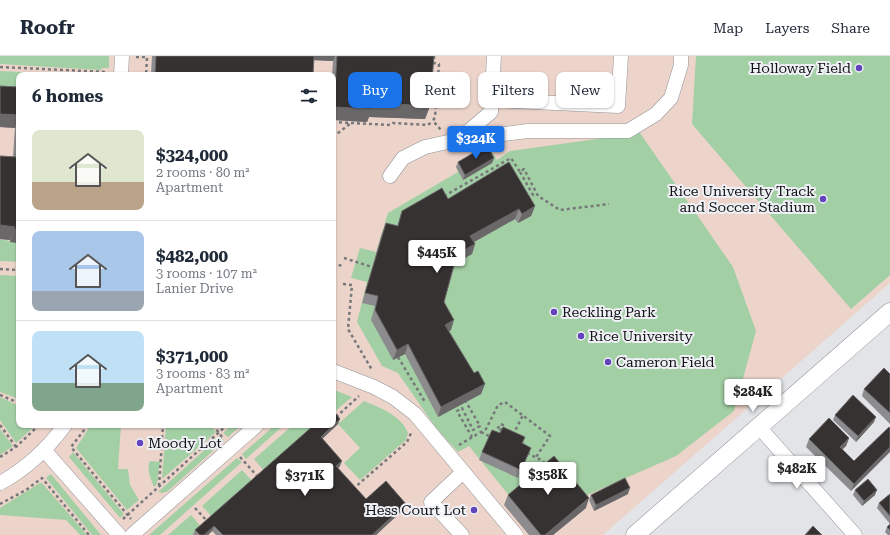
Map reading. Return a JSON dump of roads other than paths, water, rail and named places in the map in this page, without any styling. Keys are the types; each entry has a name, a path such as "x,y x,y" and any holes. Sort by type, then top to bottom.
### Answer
{"main road":[{"path":"635,535 890,312"}],"street":[{"path":"122,72 129,56"},
{"path":"493,72 494,56"},
{"path":"548,103 618,106 621,56"},
{"path":"390,176 403,158 425,147 454,141 528,131 628,131 656,114 671,98 681,65 681,56"},
{"path":"454,141 491,112 491,108"},
{"path":"336,372 374,387 393,397 415,414 516,535"},
{"path":"759,427 855,535"},
{"path":"0,483 29,463 44,450 62,428"},
{"path":"136,532 254,428"},
{"path":"44,450 116,531"},
{"path":"462,535 431,502 463,472"}],"place":[{"name":"Holloway Field","path":"859,68"},
{"name":"Rice University Track and Soccer Stadium","path":"823,199"},
{"name":"Reckling Park","path":"554,312"},
{"name":"Rice University","path":"581,336"},
{"name":"Cameron Field","path":"608,362"},
{"name":"Moody Lot","path":"140,443"},
{"name":"Hess Court Lot","path":"474,510"}]}
